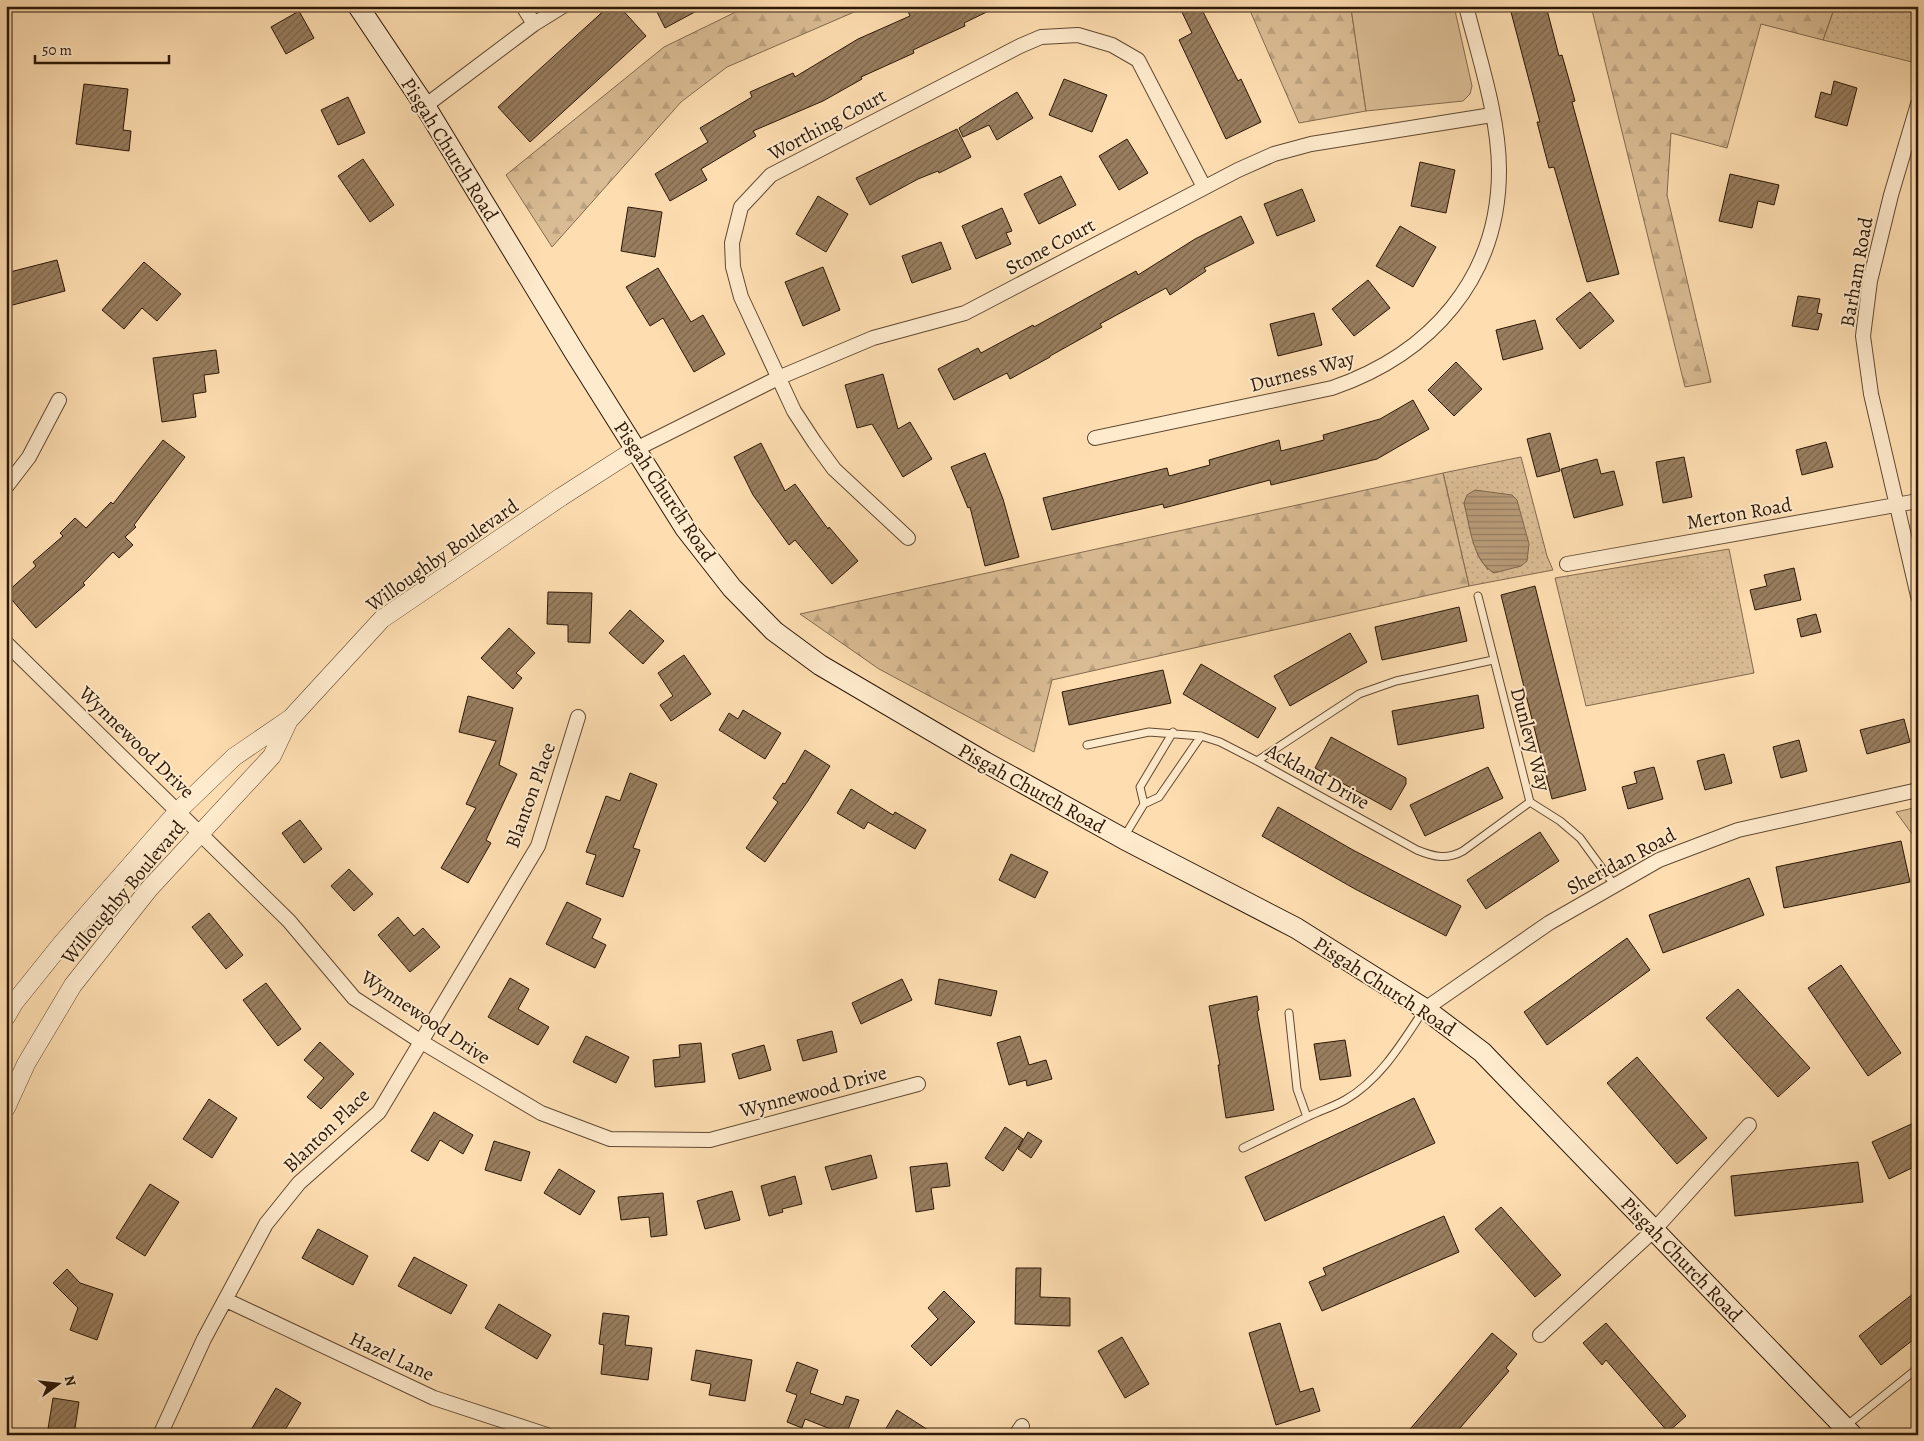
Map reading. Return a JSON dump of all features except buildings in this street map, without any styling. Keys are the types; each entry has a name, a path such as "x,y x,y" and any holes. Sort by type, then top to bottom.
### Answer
{"main road":[{"name":"Pisgah Church Road","path":"358,6 425,106 575,353 685,528 732,588 774,631 820,665 864,692 1124,839 1296,928 1425,1009 1482,1052 1848,1431"}],"street":[{"path":"523,6 534,24"},
{"path":"425,106 534,24 563,6"},
{"name":"Durness Way","path":"1095,438 1332,388 1364,377 1420,341 1447,314 1483,259 1494,216 1499,169 1492,115 1466,6"},
{"name":"Worthing Court","path":"908,538 834,469 794,411 741,297 733,266 732,243 741,207 771,175 1020,46 1041,38 1078,36 1112,45 1138,60 1204,187"},
{"name":"Barham Road","path":"1918,104 1891,195 1870,281 1863,336 1871,394 1918,596"},
{"name":"Stone Court","path":"636,449 778,378 873,338 965,313 1204,187 1274,154 1312,144 1492,115"},
{"path":"6,487 29,457 59,400"},
{"name":"Willoughby Boulevard","path":"6,1016 63,942 178,811 234,758 290,718 382,619 553,502 636,449"},
{"name":"Merton Road","path":"1567,564 1918,501"},
{"name":"Wynnewood Drive","path":"6,643 289,921 354,998 420,1041 541,1113 610,1139 710,1140 918,1084"},
{"name":"Blanton Place","path":"160,1435 204,1339 266,1224 299,1183 379,1112 538,846 578,717"},
{"name":"Willoughby Boulevard","path":"6,1108 26,1064 73,985 149,889 272,756 290,718"},
{"name":"Sheridan Road","path":"1425,1009 1550,924 1659,860 1738,830 1918,790"},
{"path":"1540,1335 1654,1230 1749,1125"},
{"name":"Hazel Lane","path":"226,1300 434,1398 547,1435"}],"lane":[{"name":"Dunlevy Way","path":"1478,596 1530,802 1560,821 1580,838 1615,886"},
{"path":"1258,761 1359,694 1396,681 1494,660"},
{"name":"Ackland Drive","path":"1087,745 1149,732 1173,732 1201,736 1220,742 1258,761 1418,850 1441,858 1452,857 1463,851 1530,802"},
{"path":"1144,804 1140,787 1173,732"},
{"path":"1124,839 1144,804 1159,797 1201,736"},
{"path":"1243,1148 1346,1100 1370,1082 1397,1051 1425,1009"},
{"path":"1289,1013 1297,1089 1307,1117"},
{"path":"1848,1431 1918,1368"}],"green space":[{"path":"748,6 868,6 727,67 681,102 552,247 506,175 664,47"},
{"path":"1248,6 1351,8 1366,111 1299,123"},
{"path":"1363,6 1454,6 1472,86 1470,94 1463,101 1366,111 1351,8"},
{"path":"1591,6 1835,6 1823,40 1761,24 1727,148 1671,133 1667,195 1711,382 1685,387"},
{"path":"1835,6 1918,6 1916,63 1823,40"},
{"path":"1521,457 1547,556 1553,570 1469,586 1443,473","holes":["1464,503 1488,570 1478,556"]},
{"path":"1443,473 1469,586 1052,680 1034,752 879,669 800,614"},
{"path":"1729,549 1754,673 1586,706 1555,578"},
{"path":"1918,807 1918,842 1896,812"}],"shaded area":[{"path":"1475,490 1512,495 1517,500 1529,544 1527,561 1521,566 1494,573 1481,560 1473,542 1464,503 1467,495"}]}
